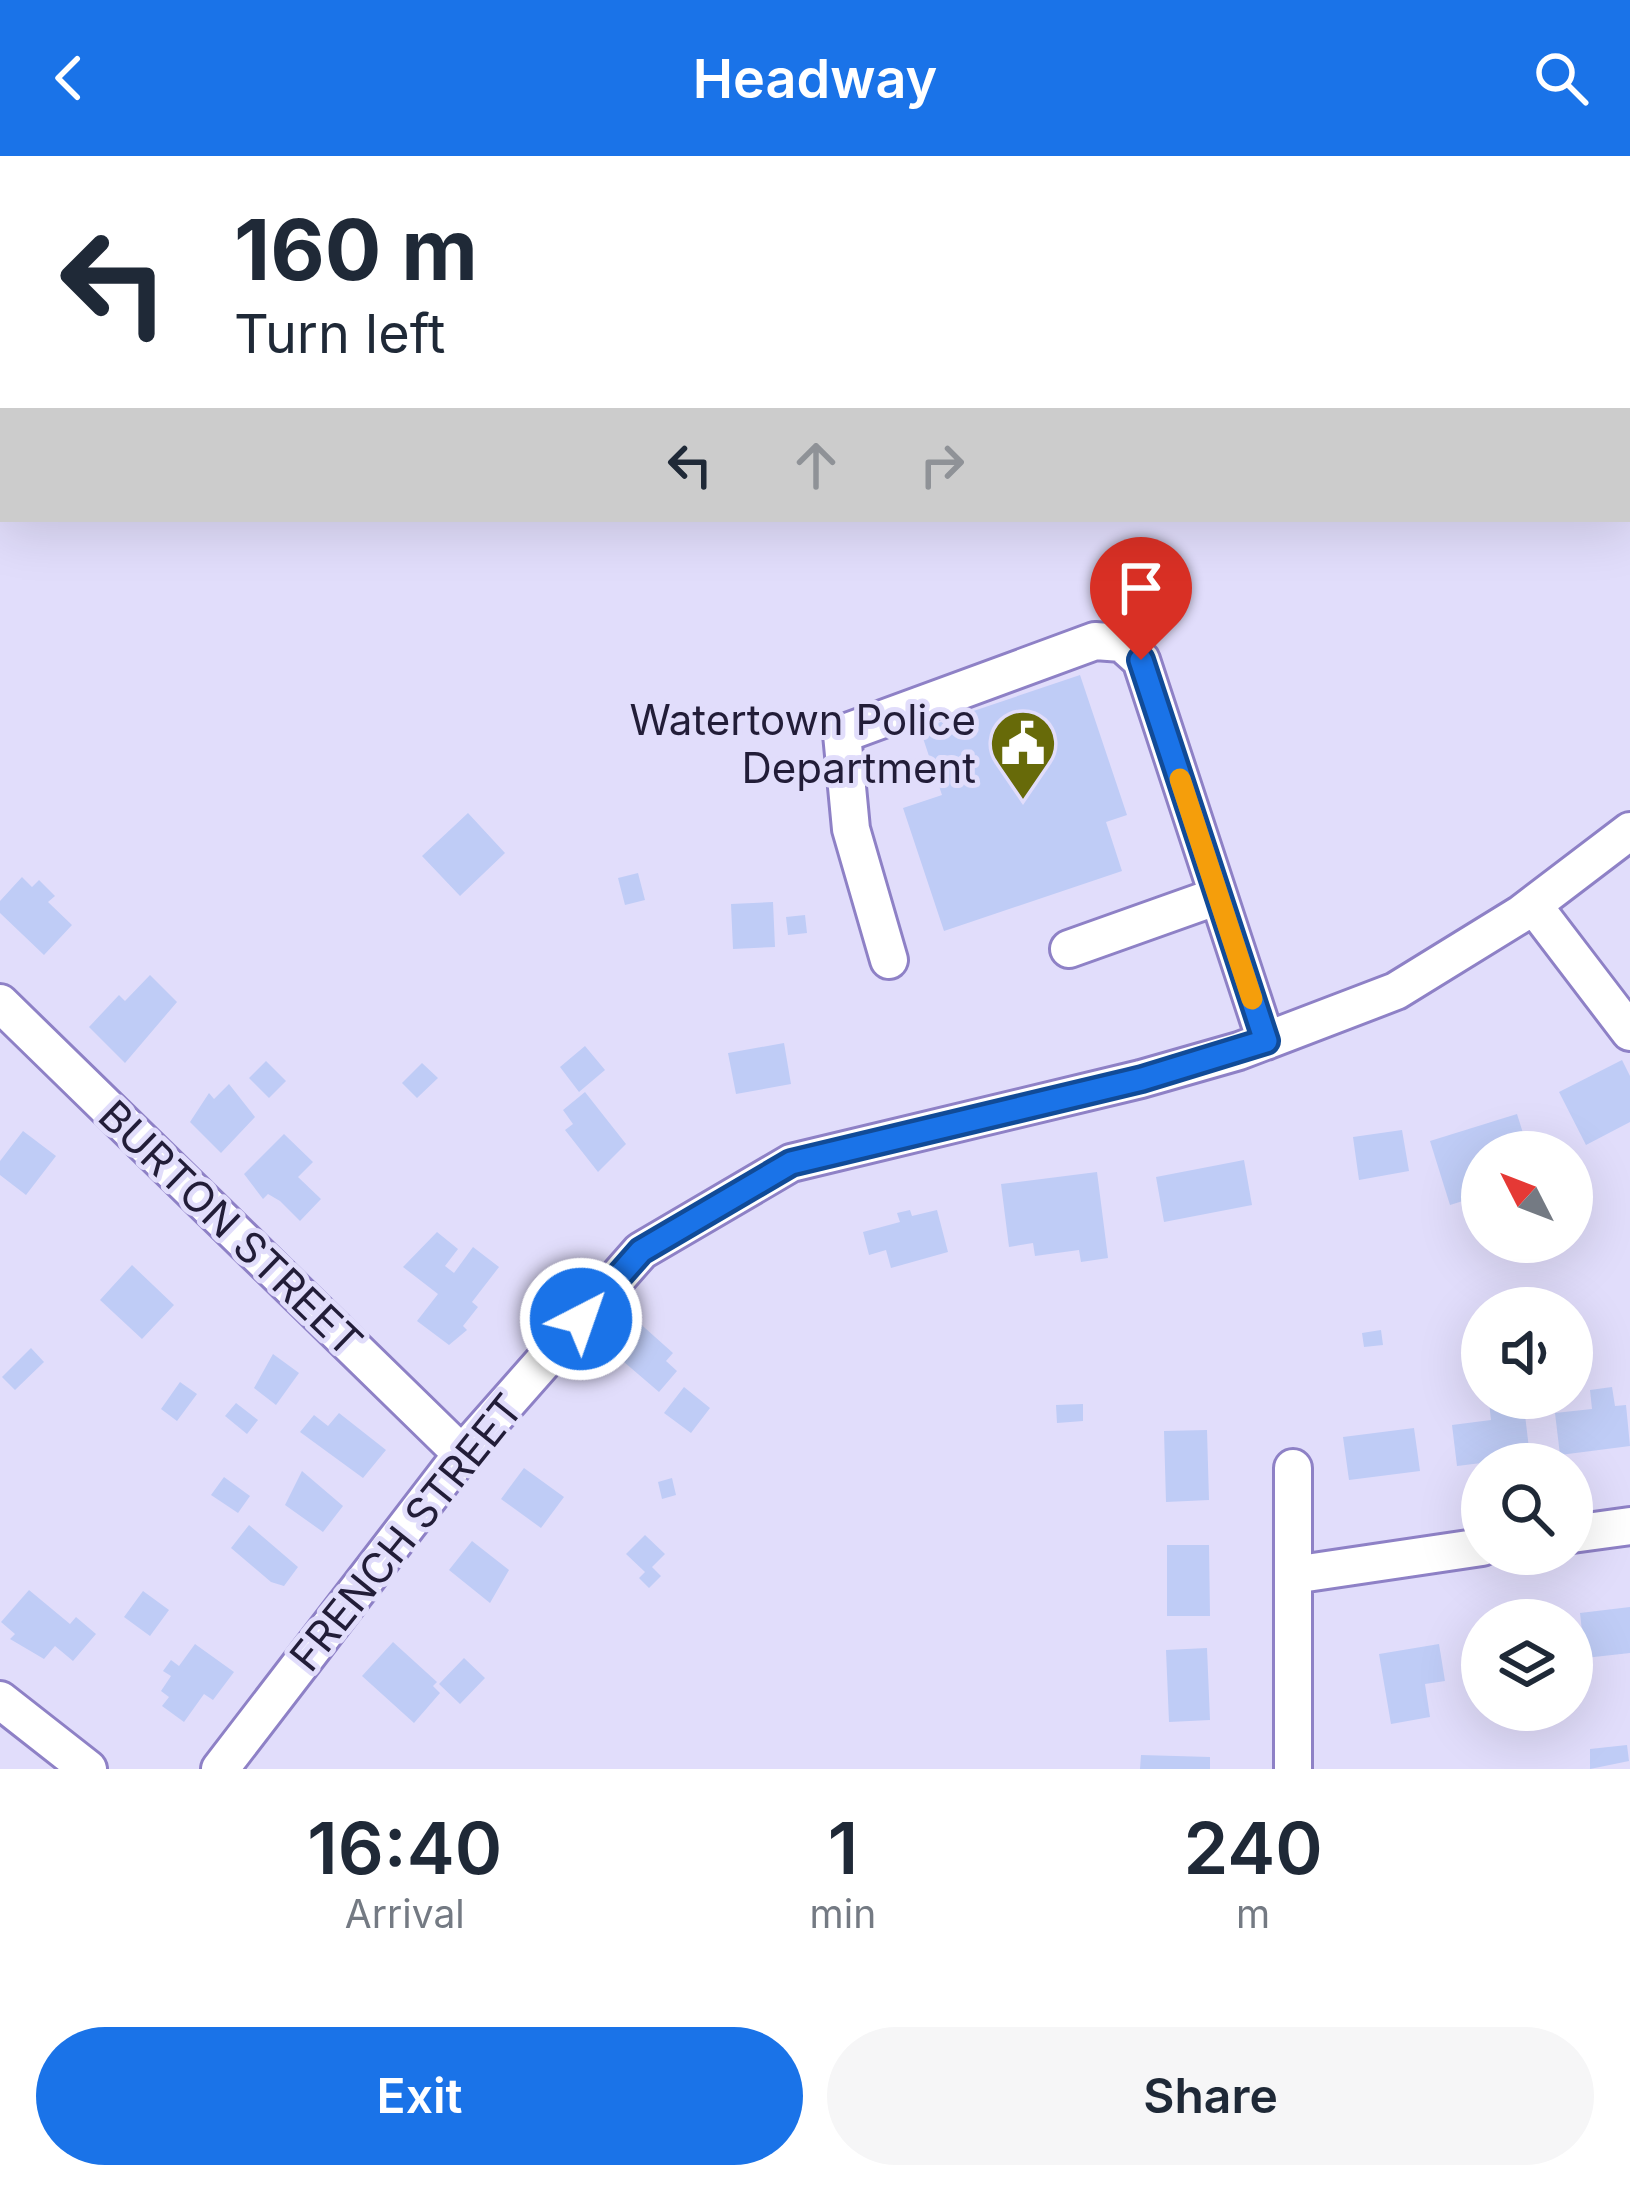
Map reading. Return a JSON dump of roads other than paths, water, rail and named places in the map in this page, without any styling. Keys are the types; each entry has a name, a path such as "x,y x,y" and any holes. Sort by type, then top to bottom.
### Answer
{"street":[{"path":"889,960 851,829 842,734 1095,640 1122,643 1141,660 1266,1041"},
{"name":"FRENCH STREET","path":"220,1769 462,1454 641,1251 791,1163 1142,1079 1266,1041 1396,991 1533,905 1630,831"},
{"path":"1069,949 1218,896"},
{"path":"1533,905 1630,1032"},
{"name":"BURTON STREET","path":"0,1003 462,1454"},
{"path":"1293,1468 1293,1769"},
{"path":"1593,1531 1630,1526"},
{"path":"1293,1575 1461,1550"},
{"path":"0,1700 88,1769"}],"place":[{"name":"Watertown Police Department","path":"1023,802"}]}
